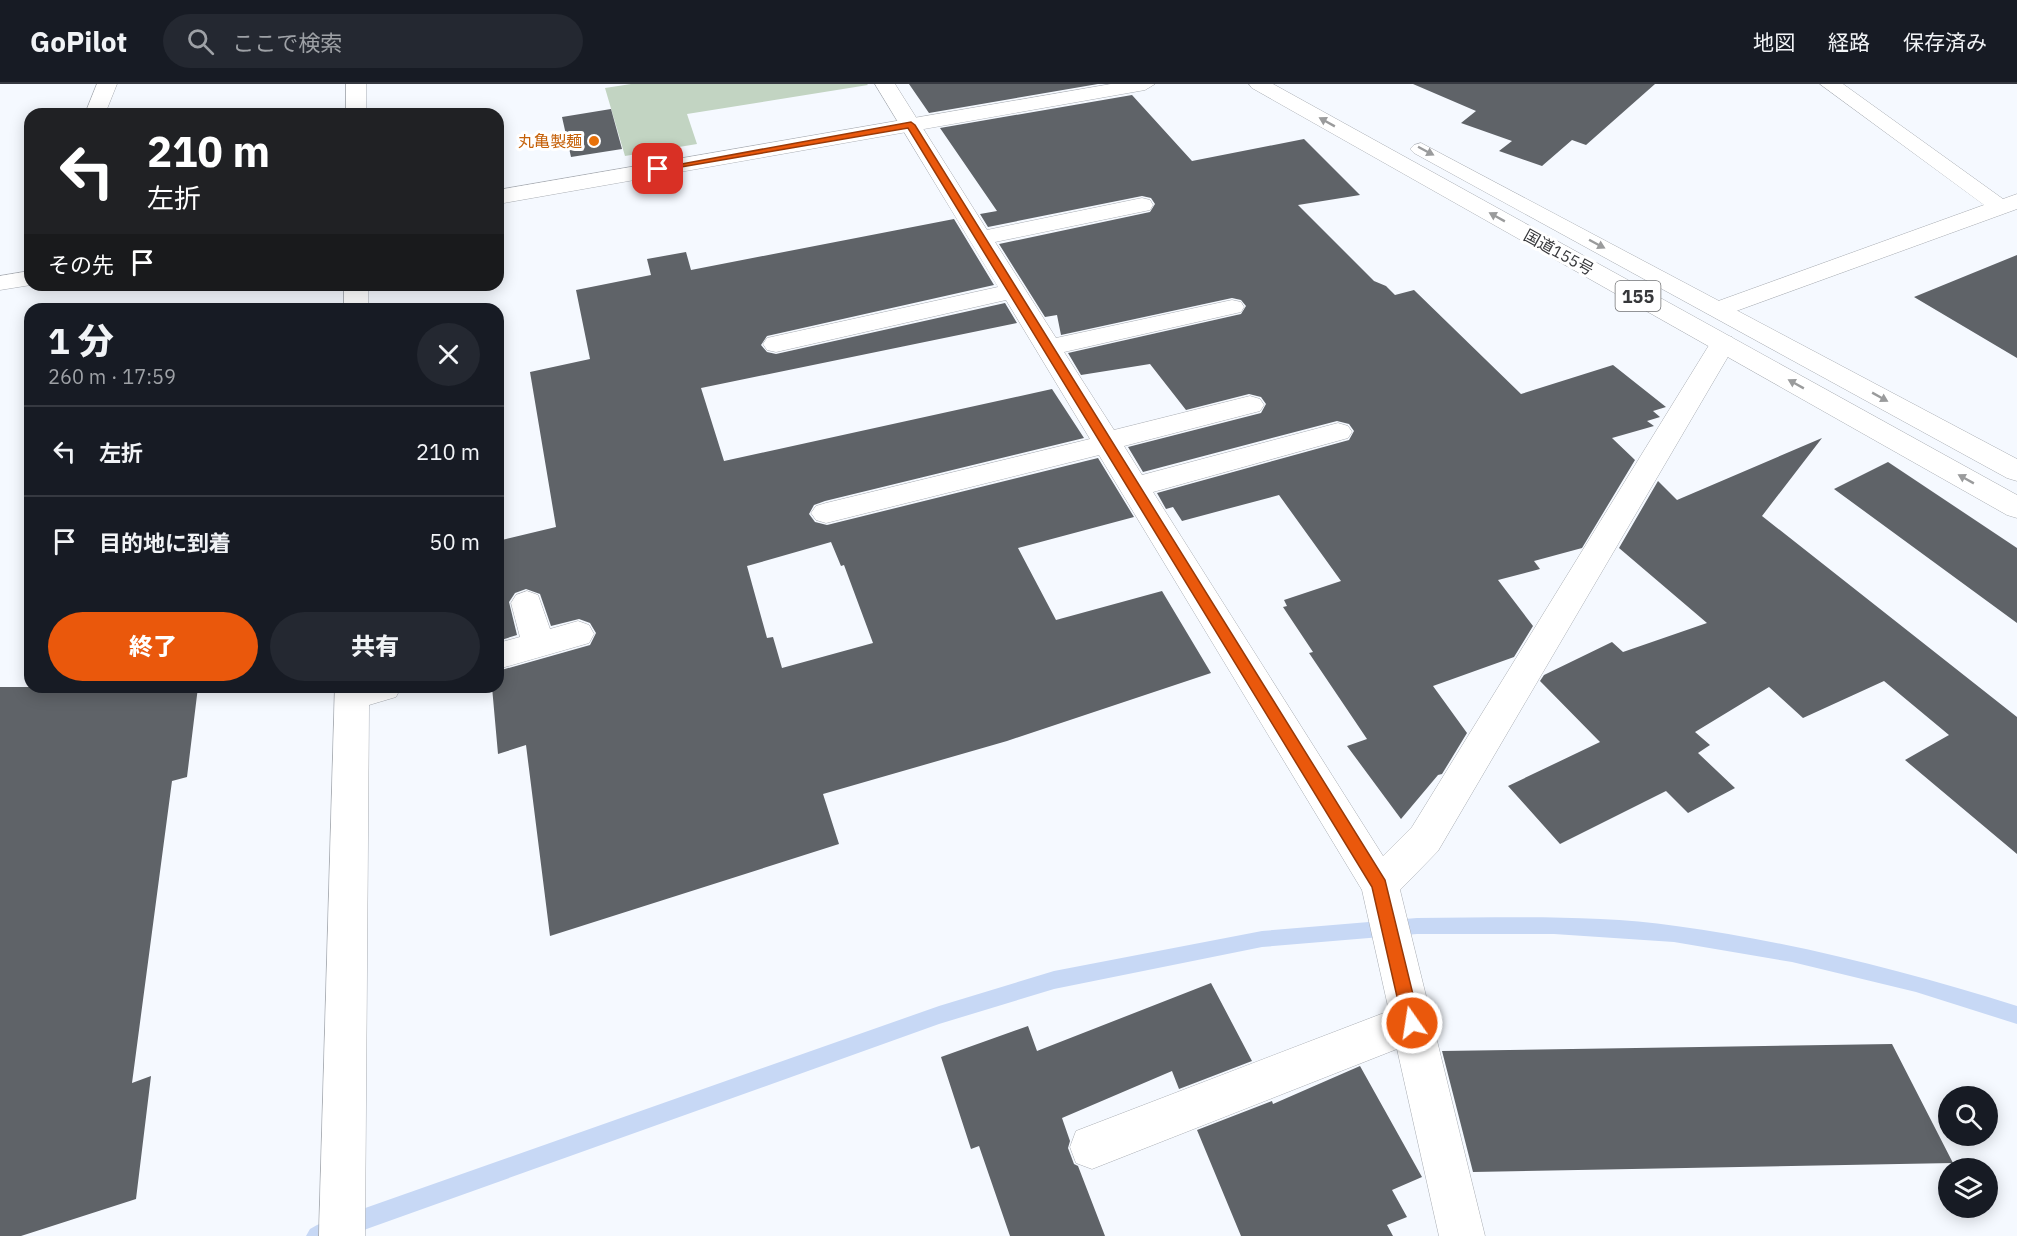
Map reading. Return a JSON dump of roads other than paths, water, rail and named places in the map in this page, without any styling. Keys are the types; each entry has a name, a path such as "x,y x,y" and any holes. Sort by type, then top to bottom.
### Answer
{"main road":[{"path":"97,108 107,84"},
{"path":"356,84 356,108"},
{"path":"885,84 1107,442 1383,899 1462,1236"},
{"path":"504,196 1145,84"},
{"name":"国道155号","path":"1258,84 2017,508"},
{"name":"国道155号","path":"1300,84 2017,471"},
{"path":"1830,84 2009,204"},
{"path":"1070,199 1085,217"},
{"path":"1719,309 2009,204"},
{"path":"981,238 1142,205"},
{"path":"0,283 24,279"},
{"path":"776,344 1013,291"},
{"path":"1048,348 1232,307"},
{"path":"1383,899 1425,839 1723,343"},
{"path":"826,513 1250,405"},
{"path":"1134,487 1338,432"},
{"path":"527,603 538,645"},
{"path":"504,654 578,634"},
{"path":"342,1236 363,693"},
{"path":"1092,1147 1412,1023"}],"waterway":[{"path":"317,1236 939,1015 1054,980 1262,939 1417,926 1554,926 1674,934 1792,953 1916,983 2017,1015"}],"place":[{"name":"丸亀製麺","path":"594,141"}]}
